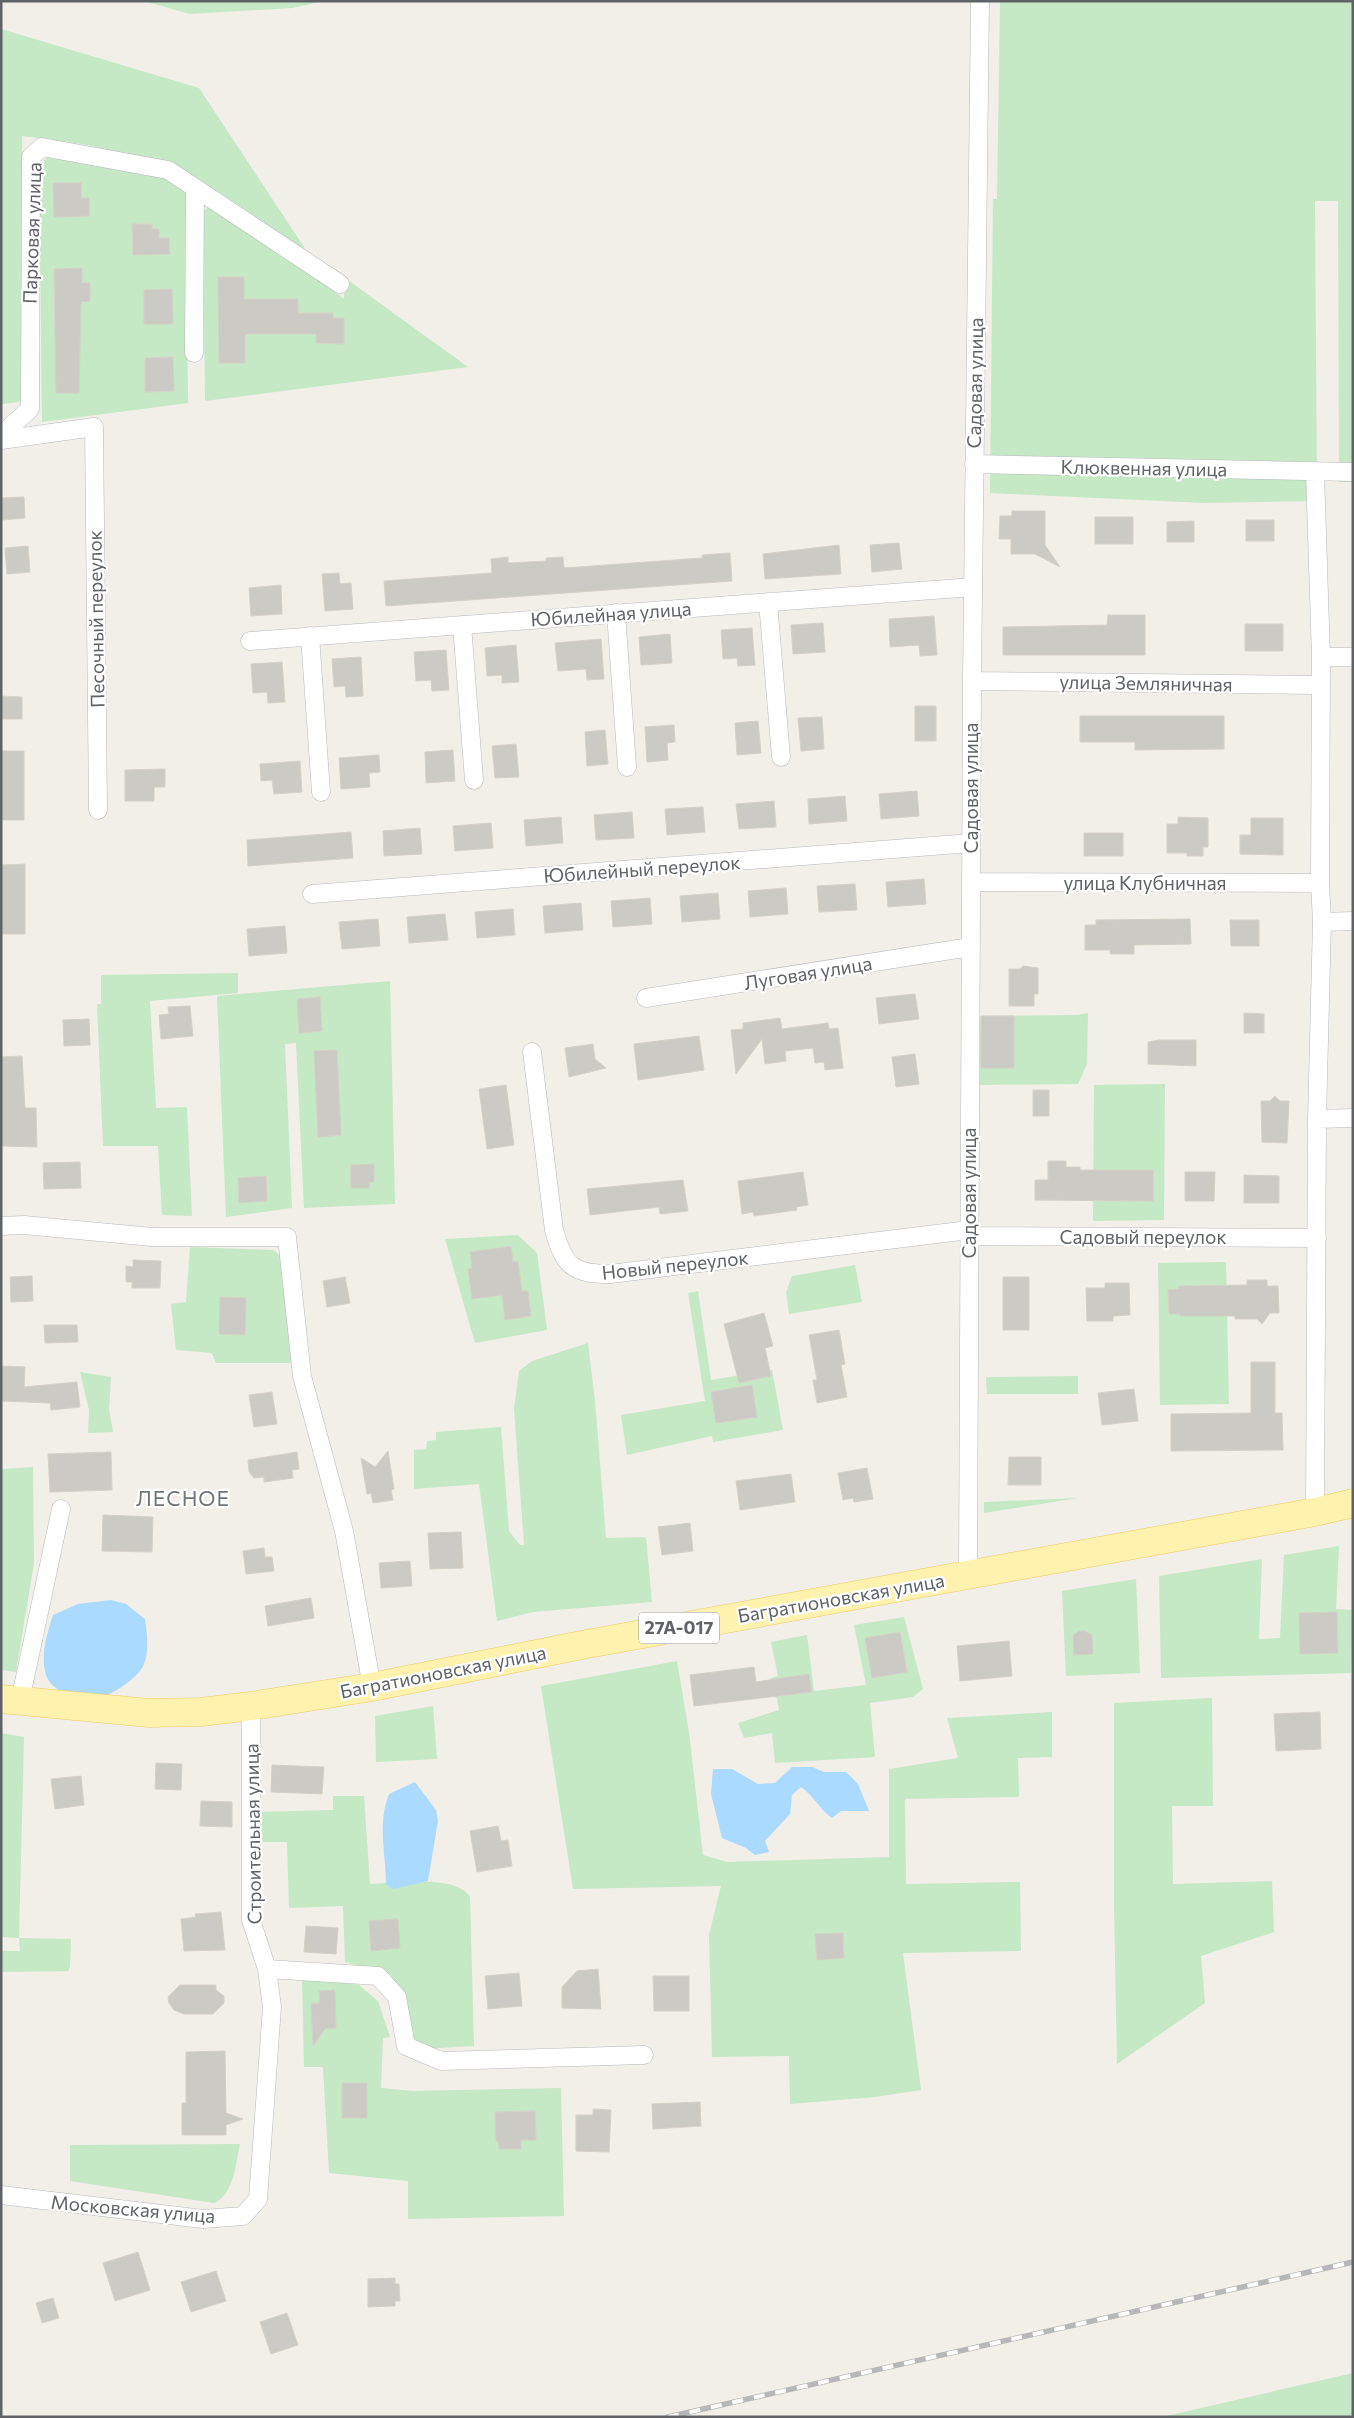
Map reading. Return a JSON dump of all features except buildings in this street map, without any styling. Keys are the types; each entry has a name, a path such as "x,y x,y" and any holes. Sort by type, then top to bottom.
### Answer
{"main road":[{"name":"Багратионовская улица","path":"11,1700 149,1713 202,1712 251,1706 372,1686 587,1644 1315,1512 1352,1508"}],"street":[{"name":"Садовая улица","path":"968,1575 970,882 980,1"},
{"name":"Парковая улица","path":"1,435 30,409 31,157 42,147 168,170 340,284"},
{"path":"194,188 194,353"},
{"name":"Песочный переулок","path":"1,440 94,427 98,810"},
{"name":"Клюквенная улица","path":"974,464 1315,473 1353,472"},
{"path":"1315,473 1322,658 1320,883 1322,922 1317,1119 1315,1512"},
{"name":"Юбилейная улица","path":"250,641 973,587"},
{"path":"768,602 781,757"},
{"path":"616,613 628,767"},
{"path":"462,625 474,780"},
{"path":"310,636 321,792"},
{"path":"1322,658 1353,657"},
{"name":"улица Земляничная","path":"972,681 1321,685"},
{"name":"Юбилейный переулок","path":"312,894 971,844"},
{"name":"улица Клубничная","path":"970,882 1320,883"},
{"path":"1322,922 1353,921"},
{"name":"Луговая улица","path":"646,998 970,947"},
{"name":"Новый переулок","path":"532,1052 554,1230 559,1249 567,1262 577,1270 592,1274 610,1274 969,1233"},
{"path":"1317,1119 1353,1118"},
{"path":"1,1226 24,1225 152,1237 287,1237 302,1376 344,1531 372,1686"},
{"name":"Садовый переулок","path":"969,1233 1317,1238"},
{"path":"11,1700 61,1509"},
{"name":"Строительная улица","path":"251,1706 251,1920 267,1969 272,2007 258,2199"},
{"path":"267,1969 378,1976 397,1997 406,2046 441,2061 644,2055"},
{"name":"Московская улица","path":"1,2195 203,2219 243,2216 258,2199"}],"green space":[{"path":"144,1 324,1 292,8 190,14"},
{"path":"1000,1 1353,1 1353,482 1339,482 1338,201 1315,201 1317,501 1205,503 990,493 993,199 997,199"},
{"path":"1,29 199,88 306,250 172,163 82,144 22,136 25,395 19,402 1,404"},
{"path":"47,158 80,161 166,179 186,191 188,403 42,422 39,165"},
{"path":"209,207 305,270 344,299 345,278 468,367 205,401 203,211"},
{"path":"238,973 238,993 150,1001 156,1108 187,1107 192,1216 162,1215 158,1146 103,1146 97,1004 101,1004 101,975"},
{"path":"390,981 395,1204 304,1208 296,1043 285,1044 292,1208 226,1217 217,996"},
{"path":"1088,1013 1087,1064 1078,1084 980,1085 980,1016 1077,1015"},
{"path":"1165,1084 1164,1220 1093,1221 1094,1085"},
{"path":"518,1235 537,1253 547,1330 475,1343 445,1239"},
{"path":"190,1247 273,1250 285,1259 292,1363 216,1363 212,1353 176,1350 171,1304 186,1302"},
{"path":"1226,1262 1229,1404 1160,1405 1158,1263"},
{"path":"855,1265 862,1302 789,1314 786,1293 792,1276"},
{"path":"698,1291 711,1380 772,1370 783,1430 713,1442 712,1436 627,1455 621,1415 705,1401 688,1293"},
{"path":"588,1343 595,1401 606,1538 646,1537 652,1602 533,1612 497,1621 479,1484 414,1489 414,1450 426,1449 427,1441 436,1440 436,1432 501,1427 509,1531 520,1545 524,1545 514,1409 519,1371 532,1361"},
{"path":"80,1372 111,1377 109,1409 113,1432 88,1433 89,1410"},
{"path":"1078,1376 1078,1394 987,1394 986,1377"},
{"path":"33,1467 34,1563 16,1672 1,1670 1,1469"},
{"path":"1078,1498 984,1513 984,1502"},
{"path":"1339,1546 1336,1609 1353,1610 1351,1673 1161,1678 1159,1576 1262,1559 1259,1639 1280,1638 1284,1555"},
{"path":"1136,1579 1140,1673 1066,1676 1062,1591"},
{"path":"904,1617 923,1689 913,1697 870,1703 875,1757 775,1763 772,1733 744,1738 738,1723 779,1710 777,1698 774,1698 771,1678 778,1676 771,1642 807,1635 814,1691 866,1685 854,1625"},
{"path":"677,1661 689,1732 703,1855 727,1862 889,1857 889,1769 958,1758 947,1718 1052,1712 1052,1757 1018,1758 1019,1797 905,1799 906,1884 1020,1882 1021,1951 903,1953 921,2090 875,2097 790,2104 789,2056 712,2057 709,1935 721,1886 573,1889 541,1686"},
{"path":"1212,1698 1213,1806 1172,1806 1173,1884 1272,1881 1274,1932 1201,1956 1205,2003 1117,2064 1114,1905 1114,1703"},
{"path":"433,1706 437,1759 376,1762 375,1716"},
{"path":"1,1733 24,1737 19,1938 1,1937"},
{"path":"333,1796 364,1796 370,1884 439,1883 452,1885 463,1890 470,1897 474,2046 420,2049 414,2038 391,1975 345,1962 343,1906 289,1908 287,1842 252,1842 254,1812 333,1810"},
{"path":"19,1938 71,1939 70,1967 68,1971 1,1972 1,1951 20,1951"},
{"path":"302,1978 359,1985 378,2001 390,2037 383,2038 381,2088 413,2091 561,2088 564,2216 408,2219 408,2181 329,2173 323,2067 304,2067"},
{"path":"240,2144 230,2186 221,2199 214,2203 70,2181 70,2145"},
{"path":"1353,2373 1353,2417 1162,2417"}],"water":[{"path":"111,1600 126,1604 145,1619 147,1650 145,1662 138,1673 127,1683 114,1692 100,1698 81,1699 66,1694 49,1681 44,1667 45,1645 53,1615 78,1604"},
{"path":"792,1767 812,1767 824,1772 846,1772 858,1784 869,1811 841,1811 832,1818 801,1787 792,1795 790,1814 765,1841 769,1852 755,1855 746,1848 722,1838 711,1794 713,1769 732,1769 758,1784 775,1783"},
{"path":"415,1782 436,1810 438,1821 428,1881 393,1889 386,1885 383,1839 385,1805 389,1794"}],"railway":[{"path":"668,2417 1353,2262"}],"district":[{"name":"ЛЕСНОЕ","path":"183,1499"}]}
